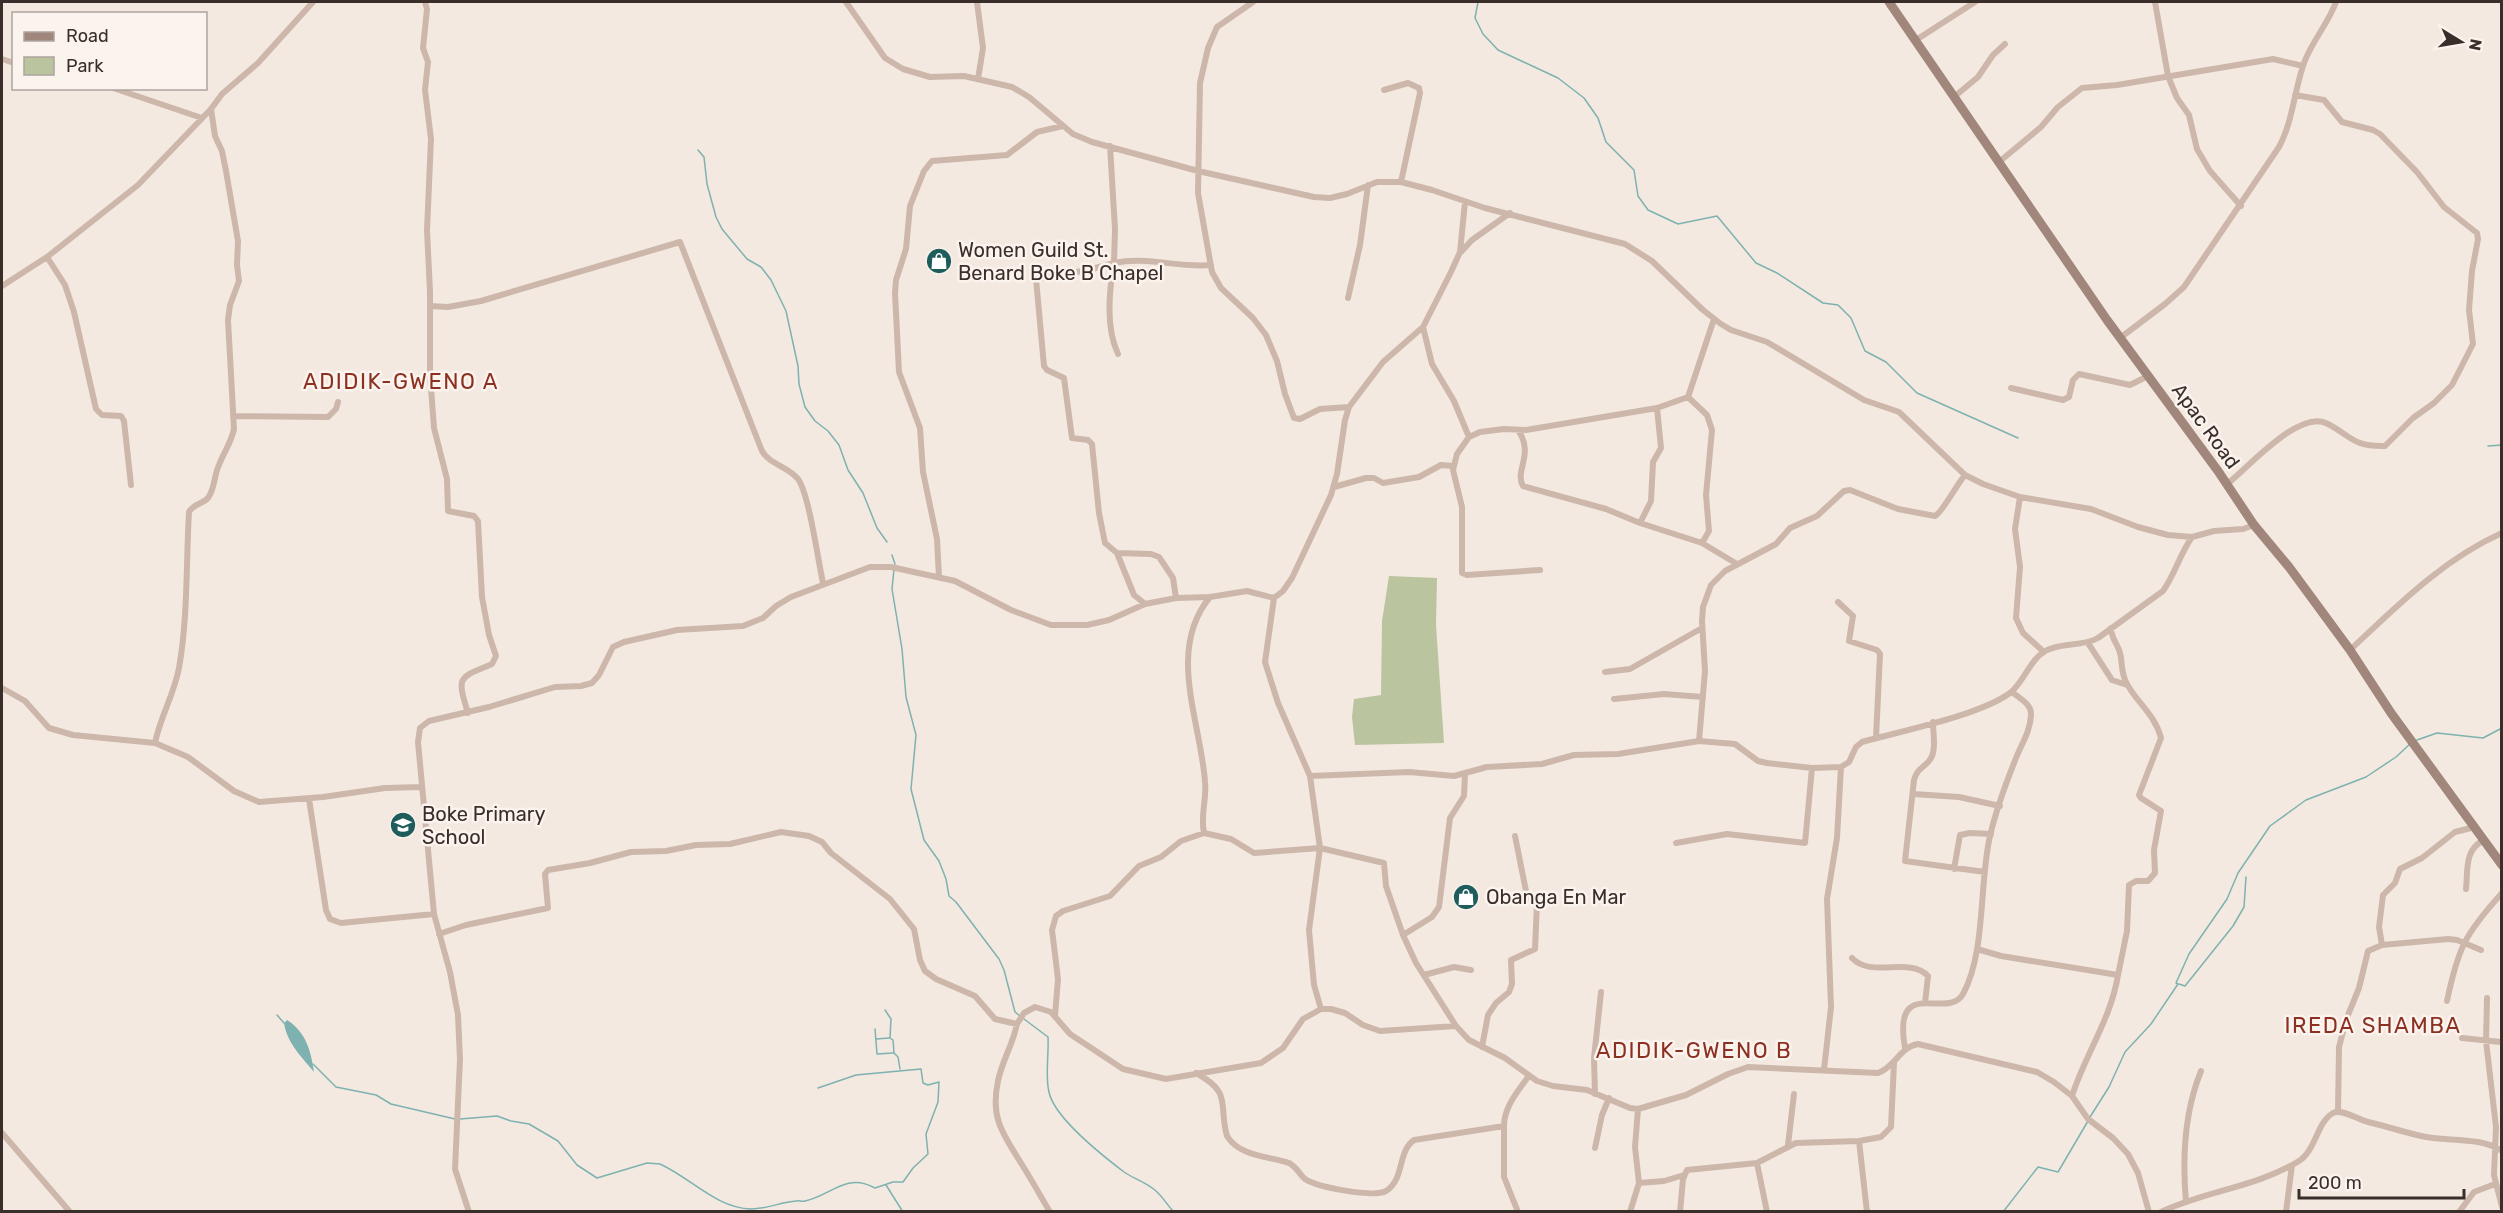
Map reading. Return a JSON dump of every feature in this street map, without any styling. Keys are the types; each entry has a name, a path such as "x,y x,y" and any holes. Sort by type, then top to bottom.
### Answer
{"main road":[{"name":"Apac Road","path":"1889,2 2120,338 2227,484 2254,525 2289,567 2350,650 2391,713 2502,865"}],"street":[{"path":"2,286 46,257 138,185 211,109 222,94 258,63 313,2"},
{"path":"425,2 427,9 423,48 428,62 425,90 431,132 427,230 432,410 447,479 448,511 474,516 478,521 480,587 489,635 496,652 496,659 492,664 470,671 463,679 462,692 468,713"},
{"path":"846,2 885,58 895,66 930,77 959,75 1012,87 1029,97 1063,126 1085,140 1198,171 1314,197 1330,198 1347,195 1368,185 1387,181 1401,182 1465,202 1625,244 1652,261 1714,319 1731,330 1767,342 1864,400 1899,412 1965,475 2000,491 2020,497 2091,509 2138,527 2168,535 2192,537 2214,531 2243,529 2254,525"},
{"path":"977,2 983,48 978,79"},
{"path":"1253,2 1217,27 1208,48 1200,84 1198,202 1211,265 1221,288 1252,318 1269,341 1293,416 1300,419 1320,409 1349,407"},
{"path":"1916,40 1975,2"},
{"path":"2156,2 2168,76 2177,98 2189,115 2203,161 2241,206"},
{"path":"2120,338 2184,287 2241,206 2284,139 2303,66 2336,2"},
{"path":"1954,97 1978,77 1993,55 2005,44"},
{"path":"1999,162 2041,127 2058,107 2078,90 2273,59 2303,66"},
{"path":"1383,90 1408,83 1414,85 1420,93 1401,182"},
{"path":"119,90 202,118"},
{"path":"2227,484 2280,437 2294,429 2315,422 2327,424 2359,444 2371,447 2385,446 2413,418 2434,403 2452,385 2473,344 2469,310 2477,233 2445,207 2417,172 2380,134 2342,122 2324,100 2295,95"},
{"path":"154,743 172,694 178,669 183,627 189,512 192,507 209,497 219,465 231,440 233,416 228,320 230,305 239,281 238,242 224,161 215,136 211,109"},
{"path":"939,577 937,539 923,472 920,428 897,361 896,280 906,249 910,206 924,171 932,161 1006,155 1037,132 1063,126"},
{"path":"1110,146 1115,230 1111,305 1114,342 1118,354"},
{"path":"1348,298 1365,215 1368,185"},
{"path":"1460,252 1465,202"},
{"path":"1274,598 1285,589 1298,567 1334,488 1349,407 1383,362 1423,327 1460,252 1472,240 1509,213"},
{"path":"430,306 448,307 481,301 680,242 762,451 768,459 789,470 804,488 823,583"},
{"path":"46,257 64,285 74,312 96,409 102,414 121,416 124,420 131,485"},
{"path":"1145,604 1130,589 1117,553 1105,543 1099,513 1092,444 1088,440 1072,438 1064,378 1047,370 1044,366 1036,279 1137,260 1162,261 1180,265 1211,265"},
{"path":"1688,398 1714,319"},
{"path":"1423,327 1432,364 1454,401 1469,437"},
{"path":"2011,388 2063,400 2069,397 2073,380 2079,374 2130,385 2148,376"},
{"path":"1540,570 1467,575 1462,573 1462,507 1453,466 1457,454 1469,437 1492,430 1518,430 1657,408 1688,398"},
{"path":"1688,398 1707,415 1712,430 1706,495 1708,531 1702,543"},
{"path":"233,416 328,417 336,409 338,402"},
{"path":"1640,523 1651,501 1652,468 1661,448 1657,408"},
{"path":"1518,430 1526,450 1521,480 1523,486 1606,509 1640,523 1702,543 1737,564"},
{"path":"1334,488 1366,478 1374,477 1383,483 1419,477 1441,465 1453,466"},
{"path":"1699,741 1705,660 1703,607 1711,585 1721,573 1776,544 1790,528 1817,516 1844,491 1850,490 1908,512 1935,516 1940,513 1951,492 1965,475"},
{"path":"2020,497 2015,529 2020,567 2016,618 2023,633 2044,652"},
{"path":"2350,650 2430,576 2450,561 2502,533"},
{"path":"1310,776 1409,772 1449,776 1487,767 1542,764 1574,755 1618,754 1699,741 1735,744 1761,762 1812,768 1842,767 1849,762 1859,744 1983,706 2012,692 2044,652 2060,646 2088,643 2111,628 2163,591 2170,582 2182,551 2192,537"},
{"path":"1117,553 1151,554 1160,557 1173,578 1176,598"},
{"path":"468,1212 455,1169 460,1059 458,1015 450,972 434,914 421,787 418,742 420,728 429,721 468,713 555,687 587,685 596,679 609,653 617,644 677,630 743,626 763,618 776,606 791,597 823,583 879,566 939,577 963,584 1005,607 1051,625 1087,625 1115,618 1145,604 1176,598 1210,597 1246,591 1274,598"},
{"path":"1204,833 1202,825 1206,783 1188,665 1193,622 1210,597"},
{"path":"1274,598 1265,663 1278,703 1310,776 1320,848 1309,930 1314,985 1321,1009"},
{"path":"1838,602 1853,616 1849,641 1877,650 1880,654 1876,738"},
{"path":"1605,672 1630,669 1702,628"},
{"path":"2072,1096 2090,1049 2110,1010 2127,931 2129,885 2154,876 2154,850 2161,810 2140,798 2139,795 2161,735 2149,712 2127,685 2121,669 2121,654 2113,639 2111,628"},
{"path":"2088,643 2112,680 2127,685"},
{"path":"2,688 25,701 49,728 73,735 154,743 188,757 234,791 253,800 268,802 309,799 385,788 421,787"},
{"path":"1905,1048 1904,1026 1908,1011 1915,1004 1952,1003 1962,996 1977,949 1991,834 2016,759 2026,740 2031,714 2026,703 2012,692"},
{"path":"1614,699 1652,694 1703,697"},
{"path":"1933,722 1933,753 1930,760 1916,772 1905,861 1985,872"},
{"path":"1824,1070 1831,1007 1827,899 1837,838 1842,767"},
{"path":"1676,843 1727,834 1805,843 1812,768"},
{"path":"1403,935 1432,917 1439,907 1450,818 1464,796 1465,774"},
{"path":"1913,794 1959,797 2000,806"},
{"path":"309,799 326,910 330,919 341,923 434,914"},
{"path":"2382,945 2379,927 2383,895 2395,883 2400,869 2422,858 2455,832 2475,827"},
{"path":"1954,869 1960,835 1970,832 1991,834"},
{"path":"439,934 548,908 545,874 548,870 590,863 631,852 666,851 696,845 730,844 774,833 799,833 822,842 831,853 890,899 914,928 920,960 925,971 936,979 975,996 992,1017 1017,1024"},
{"path":"1055,1016 1058,980 1053,925 1059,912 1110,896 1139,866 1161,857 1187,838 1204,833 1231,839 1254,853 1320,848 1384,863 1386,886 1403,935 1424,975 1456,1026 1469,1040 1504,1058 1528,1077 1546,1085 1580,1089 1638,1109 1686,1095 1748,1066 1873,1074 1884,1071 1894,1063 1905,1048 1925,1044 2037,1072 2072,1096 2088,1119 2113,1138 2128,1154 2139,1173 2149,1212"},
{"path":"1482,1047 1488,1015 1509,992 1512,984 1511,960 1531,952 1536,944 1538,903 1527,896 1515,836"},
{"path":"2466,889 2469,853 2476,844 2484,840"},
{"path":"2447,1001 2463,943 2472,928 2502,893"},
{"path":"2338,1112 2339,1047 2342,1032 2356,998 2368,951 2382,945 2442,939 2463,943 2481,950"},
{"path":"1977,949 2001,956 2118,975"},
{"path":"1852,958 1857,964 1871,967 1913,968 1922,971 1928,976 1925,1003"},
{"path":"1424,975 1454,967 1471,970"},
{"path":"1594,1094 1594,1058 1601,992"},
{"path":"2487,998 2486,1041 2496,1127 2495,1184 2502,1207"},
{"path":"1050,1212 1006,1142 997,1119 996,1106 1002,1062 1013,1040 1017,1024 1024,1013 1035,1007 1055,1016 1070,1034 1123,1070 1162,1078 1239,1068 1265,1061 1283,1048 1304,1019 1321,1009 1345,1013 1363,1025 1380,1031 1456,1026"},
{"path":"2462,1038 2501,1042"},
{"path":"1680,1212 1684,1175 1687,1170 1757,1163 1788,1145 1801,1142 1859,1141 1881,1137 1889,1132 1894,1063"},
{"path":"2186,1202 2184,1172 2187,1124 2190,1103 2201,1071"},
{"path":"1196,1073 1213,1084 1221,1094 1226,1131 1233,1143 1257,1156 1292,1165 1308,1180 1358,1193 1374,1195 1388,1189 1399,1173 1407,1146 1414,1140 1504,1126"},
{"path":"1518,1212 1504,1177 1504,1126 1506,1112 1528,1077"},
{"path":"1788,1145 1794,1094"},
{"path":"1595,1148 1602,1114 1609,1098"},
{"path":"1630,1212 1639,1183 1635,1147 1638,1109"},
{"path":"2161,1212 2292,1165 2308,1154 2325,1122 2333,1113 2338,1112 2362,1121 2423,1137 2456,1140 2495,1147 2502,1151"},
{"path":"2,1133 70,1212"},
{"path":"1859,1141 1867,1212"},
{"path":"1757,1163 1767,1212"},
{"path":"2286,1212 2292,1165"},
{"path":"1639,1183 1664,1181 1684,1175"},
{"path":"2459,1212 2474,1192 2495,1184"}],"green space":[{"path":"1389,576 1437,578 1436,625 1444,743 1355,745 1352,717 1354,699 1381,695 1382,621"}],"water":[{"path":"287,1020 303,1036 314,1072 288,1037 284,1023"}],"waterway":[{"path":"1478,2 1475,18 1483,34 1498,50 1558,78 1584,98 1598,118 1606,142 1634,170 1638,196 1648,210 1678,224 1717,216 1756,263 1777,273 1823,303 1838,305 1851,318 1865,351 1886,362 1917,393 2018,438"},
{"path":"698,150 704,157 707,184 716,217 722,229 747,259 761,267 771,280 786,311 805,407 815,421 828,431 839,445 848,470 863,493 877,528 887,542"},
{"path":"2488,446 2502,445"},
{"path":"892,555 895,564"},
{"path":"894,569 892,589 902,649 906,697 916,735 911,789 924,840 939,861 949,896 999,959 1015,1012 1020,1016"},
{"path":"2417,740 2437,733 2483,738 2502,728"},
{"path":"2090,1117 2109,1087 2125,1052 2151,1024 2178,984 2176,983 2189,954 2227,899 2238,873 2270,826 2306,800 2366,777 2396,757 2410,744"},
{"path":"2179,984 2185,986 2233,926 2244,907 2246,877"},
{"path":"885,1010 891,1019 890,1038 893,1040 894,1053 898,1057 900,1069"},
{"path":"277,1015 284,1023"},
{"path":"1024,1019 1048,1037 1048,1086 1053,1102 1060,1113 1104,1156 1124,1172 1156,1191 1174,1212"},
{"path":"875,1029 877,1054 893,1053"},
{"path":"876,1039 889,1038"},
{"path":"313,1064 336,1087 376,1095 391,1104 455,1119"},
{"path":"460,1119 497,1116 529,1124 558,1141 577,1165 597,1178 647,1163 660,1164 726,1204 751,1209 805,1201 839,1186 856,1182 875,1188 893,1182 903,1182 913,1168 928,1154 926,1134 938,1102 939,1082 928,1085 923,1083 921,1069 856,1075 818,1088"},
{"path":"2003,1212 2038,1167 2058,1172 2088,1121"},
{"path":"886,1185 903,1212"}],"place":[{"name":"Women Guild St. Benard Boke B Chapel","path":"939,261"},
{"name":"Boke Primary School","path":"403,825"},
{"name":"Obanga En Mar","path":"1466,897"}],"district":[{"name":"ADIDIK-GWENO A","path":"401,381"},
{"name":"IREDA SHAMBA","path":"2373,1025"},
{"name":"ADIDIK-GWENO B","path":"1694,1050"}]}
